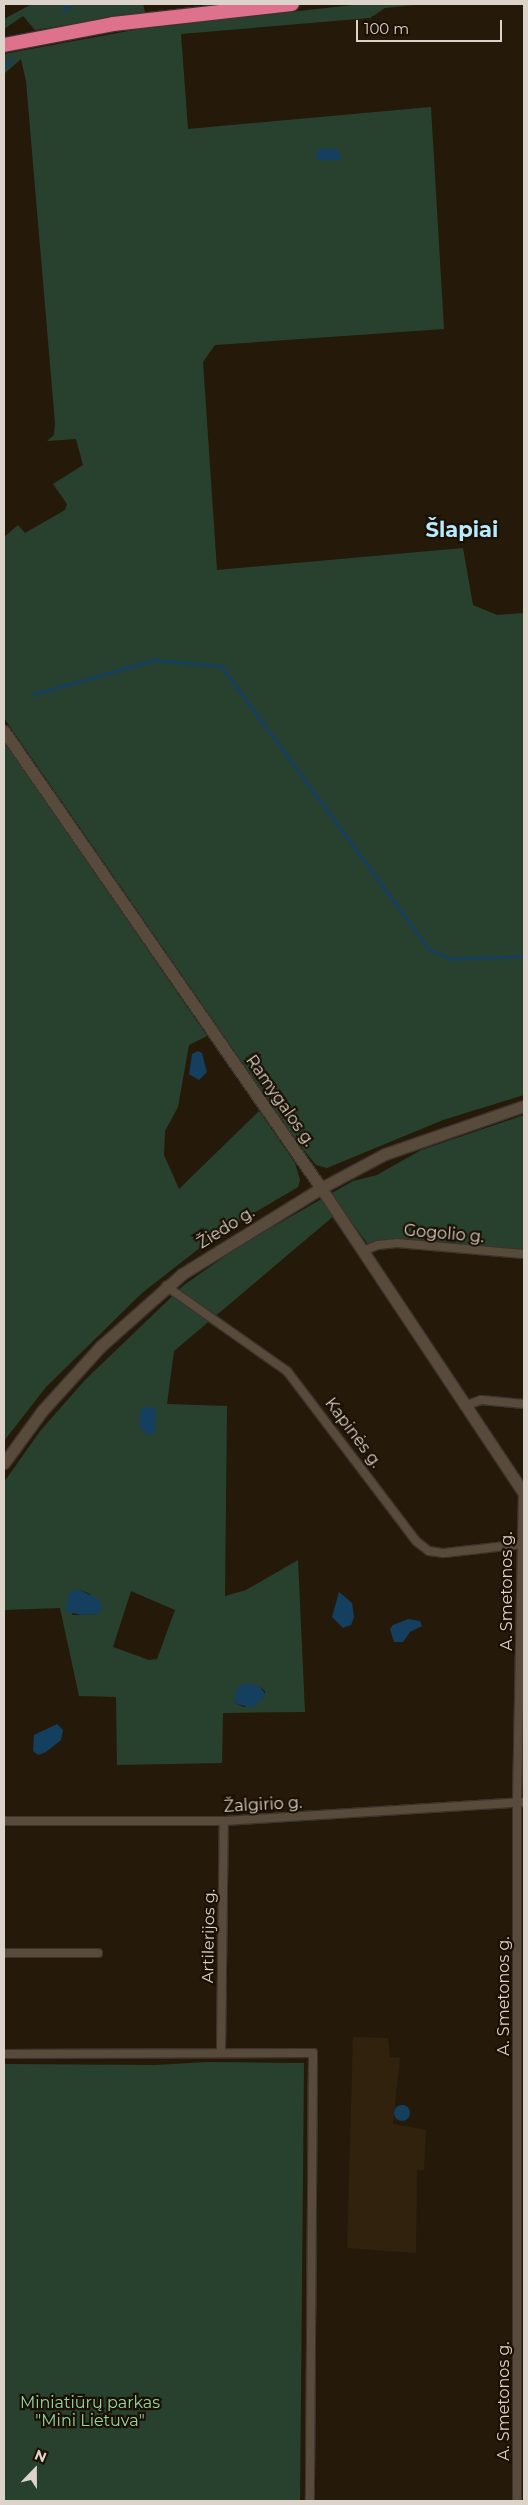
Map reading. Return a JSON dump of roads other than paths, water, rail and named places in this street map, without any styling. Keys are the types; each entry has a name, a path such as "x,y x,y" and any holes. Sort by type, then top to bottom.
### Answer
{"highway":[{"path":"4,45 113,24 292,4"}],"main road":[{"name":"Ramygalos g.","path":"4,731 320,1188 523,1493"},
{"name":"Žiedo g.","path":"4,1463 42,1411 101,1346 166,1286 320,1188 385,1154 524,1106"}],"street":[{"name":"Gogolio g.","path":"362,1251 378,1244 397,1243 524,1254"},
{"name":"Kapinės g.","path":"166,1286 287,1371 422,1546 429,1550 444,1552 522,1544"},
{"path":"464,1406 481,1400 524,1404"},
{"name":"A. Smetonos g.","path":"517,2501 521,2185 523,1493"},
{"name":"Žalgirio g.","path":"4,1821 224,1821 521,1802"},
{"name":"Artilerijos g.","path":"221,2051 224,1821"},
{"path":"4,1952 98,1953"},
{"path":"4,2054 153,2055 221,2051 313,2053 310,2501"}],"water":[{"path":"319,149 338,149 341,160 318,160 316,155"},
{"path":"198,1051 202,1053 207,1072 199,1080 189,1074 192,1054"},
{"path":"144,1407 153,1407 156,1411 155,1432 151,1436 140,1429 140,1411"},
{"path":"80,1590 100,1600 102,1610 97,1614 81,1615 66,1611 68,1596 71,1591"},
{"path":"339,1592 352,1603 354,1617 351,1625 343,1628 332,1617"},
{"path":"408,1619 420,1621 422,1626 410,1632 403,1642 394,1642 390,1629 393,1625"},
{"path":"249,1683 260,1687 266,1695 252,1708 237,1704 234,1700 238,1687"},
{"path":"57,1724 63,1730 61,1740 46,1752 38,1755 33,1751 34,1735"},
{"path":"402,2105 408,2107 410,2113 408,2119 402,2121 396,2119 394,2113 396,2107"}],"waterway":[{"path":"63,11 70,4"},
{"path":"4,67 11,60"},
{"path":"34,694 154,660 221,666 429,949 451,959 524,956"}],"district":[{"name":"Šlapiai","path":"462,530"}],"park label":[{"name":"Miniatiūrų parkas \"Mini Lietuva\"","path":"90,2412"}]}
